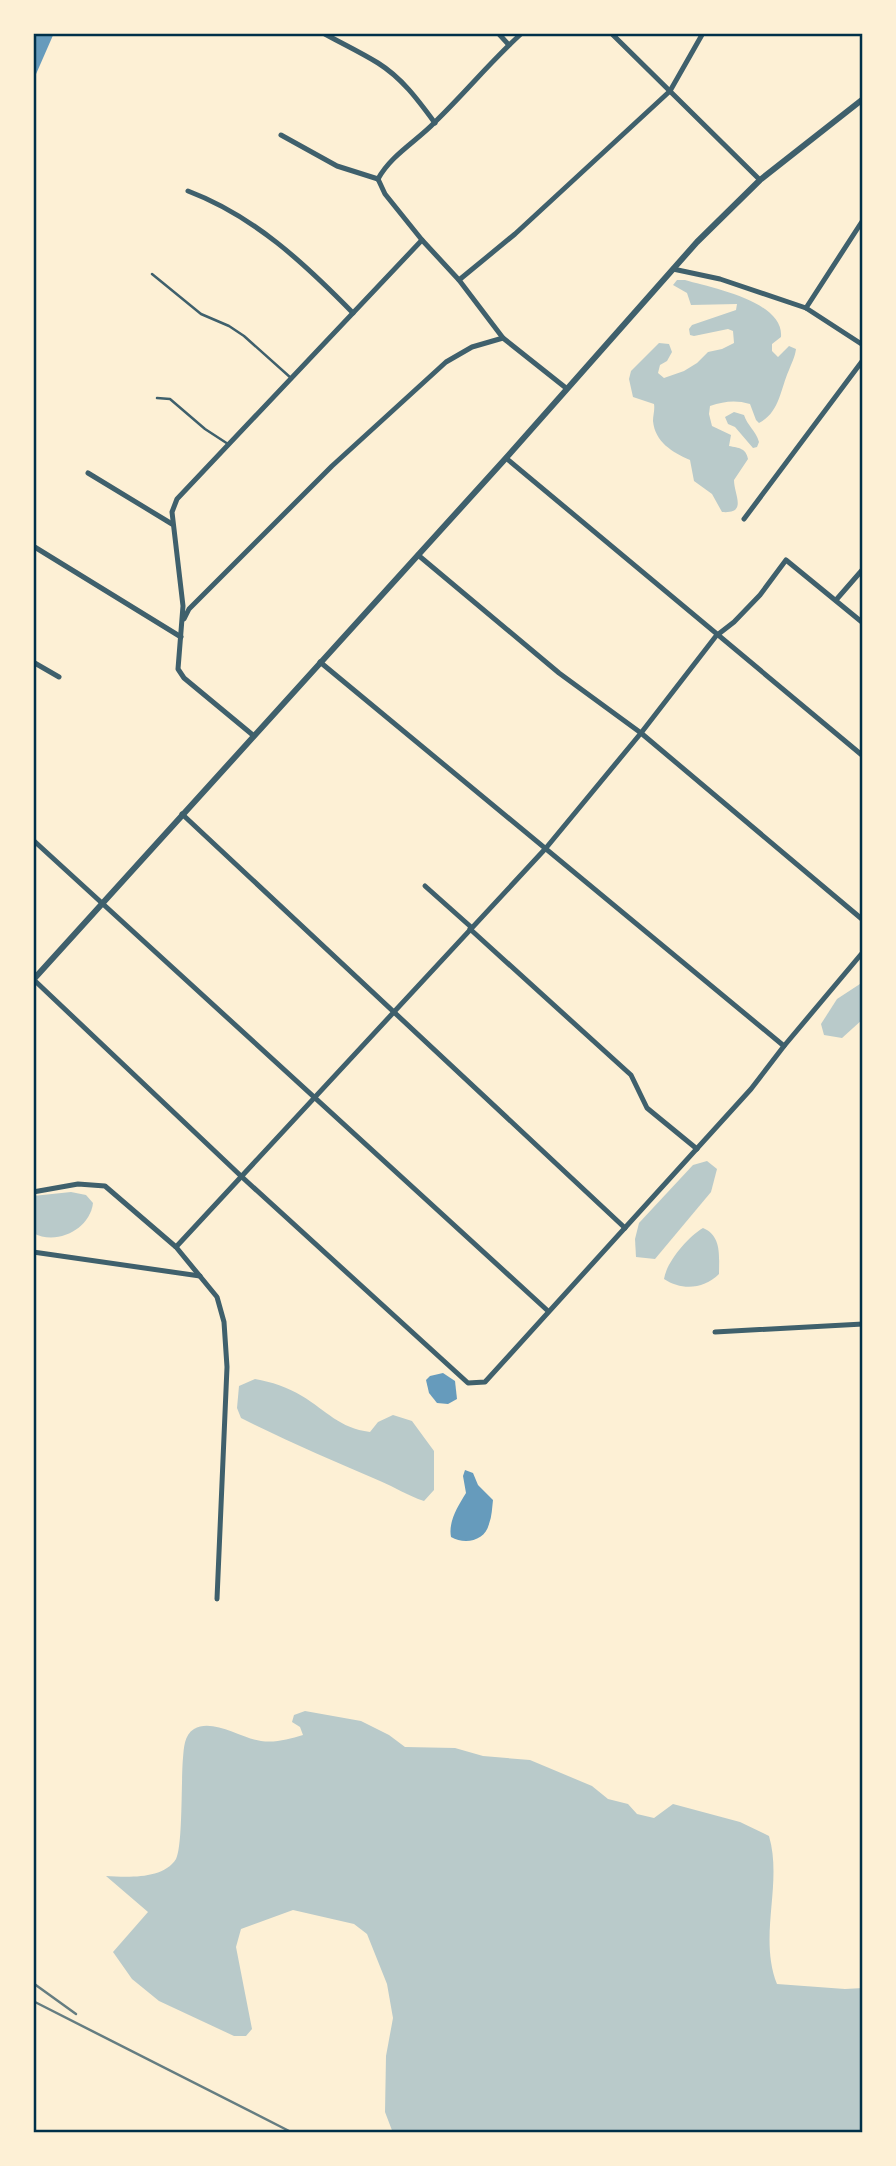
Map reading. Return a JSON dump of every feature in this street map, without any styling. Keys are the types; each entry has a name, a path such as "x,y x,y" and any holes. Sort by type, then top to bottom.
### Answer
{"street":[{"path":"323,33 377,62 397,77 435,123"},
{"path":"498,33 509,45"},
{"path":"522,33 435,123 384,167 378,179 380,187 422,240 459,280 503,338 566,388"},
{"path":"611,33 760,180"},
{"path":"459,280 515,234 670,91 703,33"},
{"path":"863,99 760,180 713,225 506,458 33,980 242,1177 468,1383 485,1382 751,1089 783,1046 863,951"},
{"path":"281,135 337,166 378,179"},
{"path":"188,191 225,208 286,248 353,313"},
{"path":"806,308 863,220"},
{"path":"254,736 184,678 178,669 182,621 179,560 172,513 177,499 422,240"},
{"path":"673,270 720,279 806,308 863,345"},
{"path":"182,621 190,609 332,466 446,362 472,347 503,338"},
{"path":"744,519 863,360"},
{"path":"506,458 863,756"},
{"path":"88,473 172,524"},
{"path":"33,546 181,636"},
{"path":"418,555 559,673 641,733 863,920"},
{"path":"176,1247 313,1096 546,848 641,733 716,636 760,595 786,560 863,623"},
{"path":"836,600 863,569"},
{"path":"33,662 59,677"},
{"path":"320,662 783,1046"},
{"path":"182,814 625,1228"},
{"path":"33,840 548,1311"},
{"path":"425,886 631,1075 647,1108 698,1149"},
{"path":"33,1192 78,1184 105,1186 176,1247 217,1297 224,1322 226,1345 226,1409 217,1599"},
{"path":"33,1252 200,1276"},
{"path":"715,1332 863,1324"}],"lane":[{"path":"152,274 201,314 244,336 291,378"},
{"path":"157,398 170,400 228,444"}],"shaded area":[{"path":"677,280 728,292 759,305 771,314 779,325 781,337 772,344 772,351 778,357 789,346 796,349 775,407 759,423 750,404 730,402 710,406 712,426 731,435 729,446 744,451 748,459 734,480 738,502 735,510 730,512 722,512 712,494 694,481 690,460 671,450 657,435 653,421 654,404 633,397 629,379 631,371 659,343 669,344 672,352 667,361 660,365 658,373 664,378 684,371 708,352 734,343 733,331 728,329 694,336 690,335 689,329 692,325 736,310 737,304 691,305 687,293 673,285"},
{"path":"734,412 744,415 758,438 757,447 753,448 735,427 728,424 725,417"},
{"path":"863,982 863,1019 842,1038 824,1035 821,1024 837,999"},
{"path":"707,1161 717,1169 711,1192 655,1259 636,1257 635,1239 639,1223 693,1165"},
{"path":"71,1192 86,1195 93,1203 86,1220 71,1233 62,1236 42,1237 33,1233 33,1196"},
{"path":"703,1228 714,1236 716,1241 719,1274 707,1283 693,1287 685,1287 664,1279 679,1250"},
{"path":"255,1379 291,1390 341,1423 359,1430 370,1432 378,1422 393,1415 412,1421 434,1451 434,1490 424,1501 418,1499 241,1418 237,1408 239,1386"},
{"path":"305,1711 361,1721 389,1735 405,1747 455,1748 483,1756 530,1760 592,1786 608,1799 628,1804 637,1814 654,1818 673,1804 740,1822 769,1836 773,1854 770,1947 777,1984 863,1988 863,2133 393,2133 385,2112 386,2056 393,2018 387,1984 367,1934 354,1924 293,1910 241,1929 236,1947 252,2029 246,2036 234,2036 159,2001 132,1979 113,1952 148,1912 106,1876 134,1877 153,1874 170,1866 176,1859 181,1827 184,1750 186,1738 194,1729 202,1726 219,1727 261,1741 282,1740 303,1735 300,1727 292,1722 294,1715"}],"water":[{"path":"33,33 54,33 33,81"},
{"path":"443,1373 455,1381 457,1399 448,1404 437,1403 429,1393 426,1380 430,1376"},
{"path":"465,1470 473,1473 478,1485 493,1500 487,1530 479,1538 462,1541 451,1537 450,1531 454,1514 466,1493 463,1476"}],"railway":[{"path":"33,1983 76,2014"},
{"path":"33,2001 293,2133"}]}
